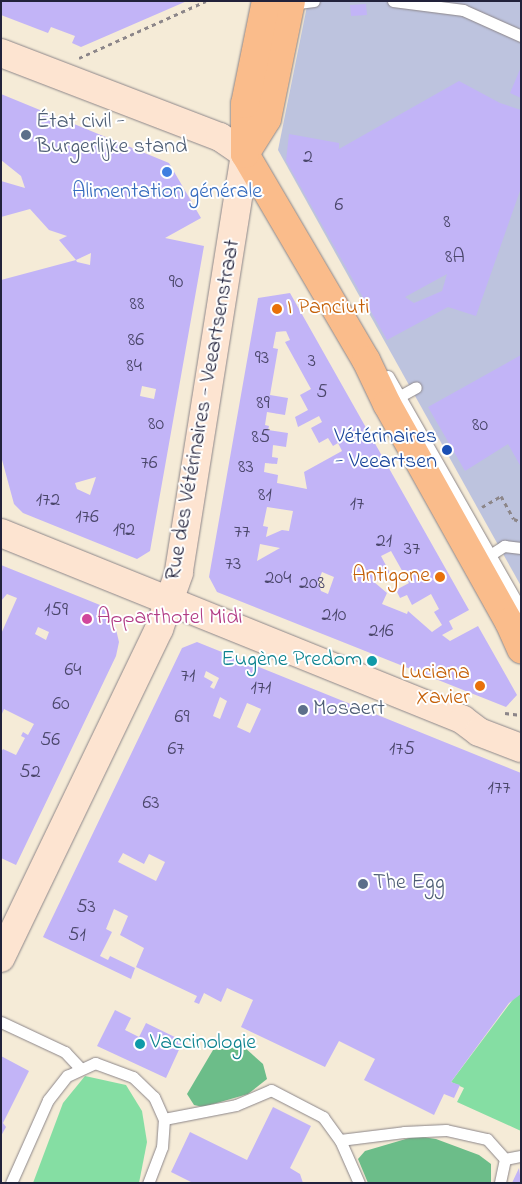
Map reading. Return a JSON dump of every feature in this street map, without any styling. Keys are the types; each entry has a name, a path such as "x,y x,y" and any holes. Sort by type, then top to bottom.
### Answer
{"main road":[{"name":"Rue des Vétérinaires - Veeartsenstraat","path":"245,154 267,119 287,2"},
{"path":"245,154 366,360 393,400 509,622 521,649"}],"street":[{"path":"1,53 220,137 245,154"},
{"name":"Rue des Vétérinaires - Veeartsenstraat","path":"1,958 159,629 169,601 181,559 245,154"},
{"path":"1,533 463,720 479,732 521,748"},
{"path":"463,720 480,720 504,729 513,722"}],"lane":[{"path":"393,1 460,5 521,36"},
{"path":"416,387 393,400 490,555 521,609"},
{"path":"490,555 504,546 521,548"},
{"path":"1,1022 65,1052 80,1068"},
{"path":"11,1183 48,1100 66,1076 80,1068 95,1063 132,1077 154,1097 164,1119 162,1147 148,1183"},
{"path":"164,1119 236,1105 271,1090 323,1116 340,1140 358,1183"},
{"path":"340,1140 368,1139 404,1132 446,1130 487,1139 505,1159"},
{"path":"505,1159 521,1156"},
{"path":"500,1183 505,1159"}],"path":[{"path":"75,60 206,1"},
{"path":"482,507 501,496 514,519 521,522"},
{"path":"513,722 521,715"}],"shaded area":[{"path":"308,1 521,1 521,586 278,150"}],"green space":[{"path":"517,994 521,994 521,1131 457,1102 464,1088 451,1082"},
{"path":"243,1046 263,1064 267,1079 248,1094 203,1107 194,1105 187,1094 213,1050"},
{"path":"85,1076 126,1085 142,1111 147,1142 139,1183 33,1183 63,1103"},
{"path":"416,1136 436,1139 479,1155 491,1164 491,1183 368,1183 358,1159 365,1151"}],"building":[{"path":"1,1 187,1 81,47 72,43 75,36 51,27 48,33 1,15"},
{"path":"366,4 367,15 351,16 350,5"},
{"path":"521,67 521,98 510,93"},
{"path":"459,81 500,103 521,110 521,188 476,316 448,307 387,340 286,161 289,134 339,143 339,149","holes":["447,274 442,291 414,303 405,297"]},
{"path":"1,94 169,163 201,218 165,238 204,246 150,551 137,559 23,513 14,504 1,456 1,280 76,260 59,240 67,236 49,230 30,209 1,217 1,181 25,188 21,176 1,160","holes":["91,253 90,265 77,262 76,260","142,386 156,389 154,399 140,396","96,477 90,495 77,489 75,483"]},
{"path":"290,293 469,610 449,621 453,629 442,635 450,641 478,626 517,695 506,707 217,592 209,577 258,298","holes":["286,331 290,340 285,342 311,389 300,395 308,410 295,417 298,427 319,416 322,422 311,428 319,443 328,438 333,446 338,443 342,451 304,472 307,489 277,483 278,475 264,472 265,463 277,464 278,458 272,457 273,445 286,447 288,433 268,430 269,426 265,425 267,412 285,415 288,398 270,395 278,349 273,348 276,332","267,507 293,511 289,531 282,530 266,537 268,527 263,526","260,544 280,548 257,561","391,551 409,583 396,590 400,598 407,595 412,605 431,594 439,609 434,612 442,625 432,632 408,611 407,614 382,604 387,593 374,582 390,573 381,556","322,572 334,577 328,594 321,591 318,582"]},
{"path":"521,355 521,467 508,444 465,471 428,407"},
{"path":"1,565 100,605 114,621 119,642 116,656 16,865 1,858 1,752 3,749 16,755 25,738 21,736 23,732 28,735 34,724 4,709 1,716 1,634 17,598 7,594 1,601","holes":["38,627 49,632 46,640 35,634"]},
{"path":"197,642 521,773 521,994 509,1003 451,1082 460,1085 454,1098 444,1094 434,1115 364,1080 375,1059 339,1041 325,1067 241,1027 253,1000 227,988 221,1002 204,993 199,1004 194,1002 197,996 136,967 144,948 120,935 128,916 114,909 106,929 112,932 100,956 108,960 110,956 135,968 131,979 43,937 182,648","holes":["206,671 219,678 214,689 210,687 213,682 204,677","220,697 227,701 220,719 213,716","247,703 261,709 250,733 237,727","123,853 144,864 149,854 165,862 156,881 118,862"]},
{"name":"Vaccinologie","path":"115,1010 131,1018 125,1030 139,1037 146,1023 183,1041 166,1078 97,1046"},
{"path":"1,1056 29,1071 3,1123 6,1127 1,1136"},
{"path":"273,1107 311,1126 290,1168 300,1174 303,1183 193,1183 171,1172 190,1132 247,1160"},
{"path":"519,1168 521,1183 512,1183"}],"place":[{"name":"État civil - Burgerlijke stand","path":"26,135"},
{"name":"Alimentation générale","path":"167,172"},
{"name":"I Panciuti","path":"277,309"},
{"name":"Vétérinaires - Veeartsen","path":"447,450"},
{"name":"Antigone","path":"440,577"},
{"name":"Apparthotel Midi","path":"87,619"},
{"name":"Eugène Predom","path":"372,661"},
{"name":"Luciana Xavier","path":"480,686"},
{"name":"Mosaert","path":"303,710"},
{"name":"The Egg","path":"363,884"},
{"name":"Vaccinologie","path":"140,1044"}]}
